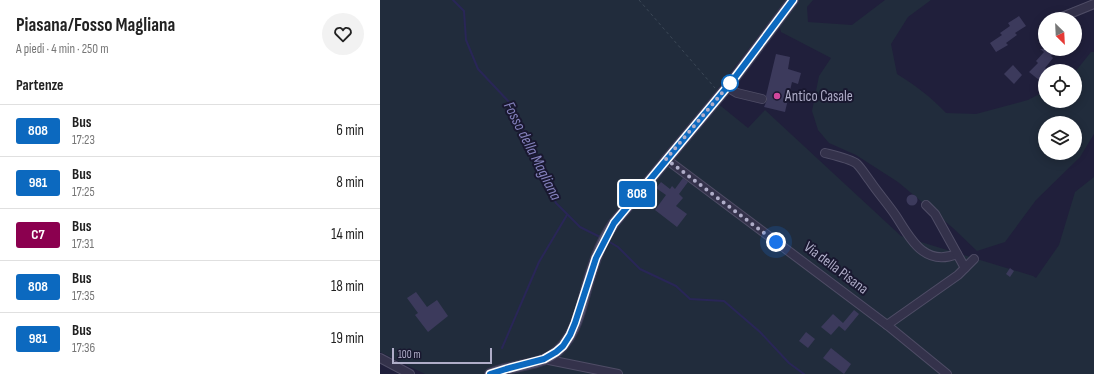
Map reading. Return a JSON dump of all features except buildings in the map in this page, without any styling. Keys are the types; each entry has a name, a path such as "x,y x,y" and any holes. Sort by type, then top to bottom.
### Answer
{"main road":[{"path":"490,374 544,359 560,349 570,335 578,317 600,249 617,218 724,91 793,0"}],"street":[{"path":"1074,12 1094,4"},
{"path":"724,91 762,100"},
{"path":"825,153 856,163 896,216 910,239 920,249 926,253 938,257 948,257 957,254"},
{"name":"Via della Pisana","path":"666,159 887,325 947,374"},
{"path":"926,205 935,214 965,268"},
{"path":"887,325 958,275 974,259"},
{"path":"380,358 410,374"},
{"path":"544,359 618,374"}],"path":[{"path":"639,0 724,91"}],"shaded area":[{"path":"380,0 786,0 711,98 748,128 765,110 901,236 1036,278 1059,245 1075,192 1094,177 1094,374 425,374 380,352"},
{"path":"797,0 813,0 807,7 808,22 852,25 885,0 931,0 908,17 891,44 897,74 923,92 946,113 976,114 1028,100 1038,95 1038,108 1082,108 1081,64 1091,52 1094,52 1094,134 1082,154 1082,116 1038,116 1038,160 1077,160 1036,200 1005,242 977,251 953,228 898,182 856,155 829,143 818,130 812,111 819,76 831,58 781,32 779,25"}],"waterway":[{"name":"Fosso della Magliana","path":"453,0 464,11 466,40 478,69 511,104 556,203 580,227 602,238"},
{"path":"502,348 539,262 567,215"},
{"name":"Fosso della Magliana","path":"608,241 618,247 640,269 676,286 690,299 724,301 760,332 789,363 804,374"}],"bus line":[{"name":"808","path":"490,374 496,371 544,359 563,346 575,323 596,258 610,229 666,159 733,80 793,0"}],"place":[{"name":"Antico Casale","path":"777,96"}],"route":[{"path":"730,83 733,80 666,159 776,242"}]}
